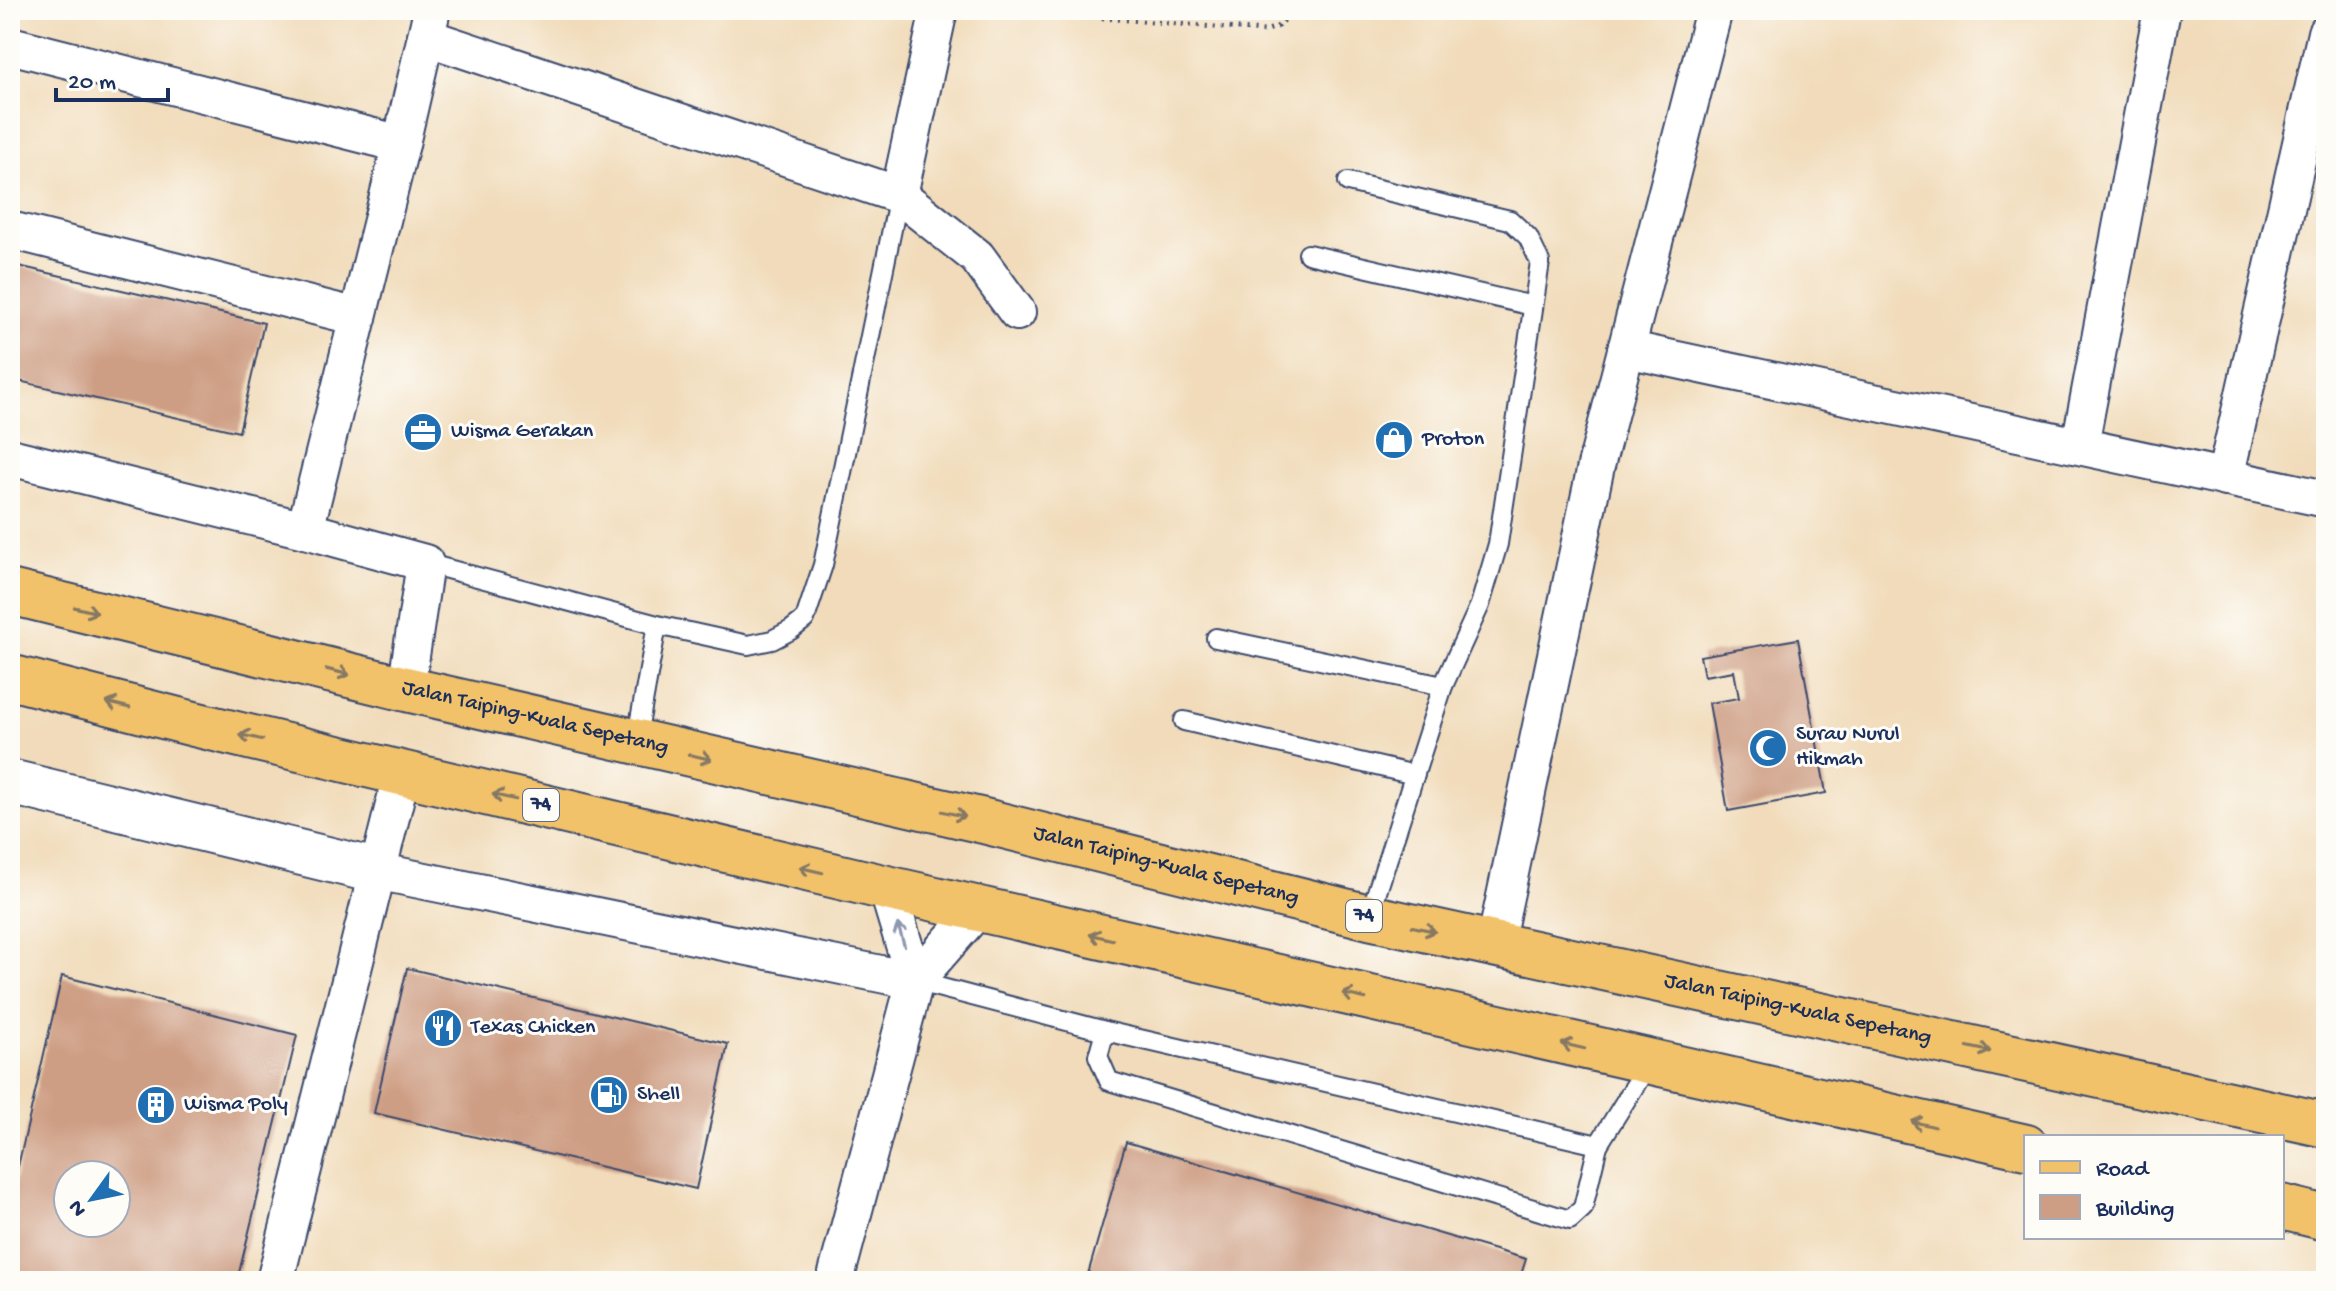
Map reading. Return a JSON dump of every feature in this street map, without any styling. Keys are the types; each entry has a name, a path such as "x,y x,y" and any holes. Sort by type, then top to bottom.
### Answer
{"main road":[{"name":"Jalan Taiping-Kuala Sepetang","path":"10,592 406,689 984,821 1369,917 2326,1125"},
{"name":"74","path":"10,677 887,888 2024,1147"},
{"path":"2284,1208 2326,1218"}],"street":[{"path":"899,195 939,10"},
{"path":"1495,944 1593,481 1714,10"},
{"path":"2080,445 2162,10"},
{"path":"305,530 429,24 899,195 977,257 1017,312"},
{"path":"2225,478 2326,33"},
{"path":"10,45 401,144"},
{"path":"10,230 358,317"},
{"path":"1626,349 2326,499"},
{"path":"10,457 425,563 406,689"},
{"path":"275,1281 402,773"},
{"path":"10,782 376,871 915,981"},
{"path":"887,888 915,981"},
{"path":"835,1281 915,981 978,909"}],"lane":[{"path":"1348,182 1510,220 1528,237 1540,262 1498,544 1480,605 1443,686 1369,917"},
{"path":"425,563 657,625 748,645 772,640 791,630 805,619 823,565 899,195"},
{"path":"1308,254 1533,306"},
{"path":"636,742 657,625"},
{"path":"1216,638 1443,686"},
{"path":"1184,721 1415,775"},
{"path":"915,981 1105,1031 1598,1145"},
{"path":"1105,1031 1098,1056 1109,1081 1570,1220 1583,1208 1598,1145 1649,1063"}],"path":[{"path":"1071,10 1104,18 1264,31 1277,27 1295,10"}],"building":[{"path":"10,264 264,323 239,432 10,379"},
{"name":"Surau Nurul Hikmah","path":"1798,639 1826,793 1728,811 1709,703 1739,698 1734,671 1704,676 1700,656"},
{"path":"407,968 728,1044 696,1189 374,1113"},
{"name":"Wisma Poly","path":"62,976 297,1035 237,1281 10,1281 10,1201"},
{"path":"1126,1142 1526,1259 1519,1281 1086,1281"}],"place":[{"name":"Wisma Gerakan","path":"423,432"},
{"name":"Proton","path":"1394,440"},
{"name":"Surau Nurul Hikmah","path":"1768,748"},
{"name":"Texas Chicken","path":"443,1028"},
{"name":"Shell","path":"609,1095"},
{"name":"Wisma Poly","path":"156,1105"}]}
